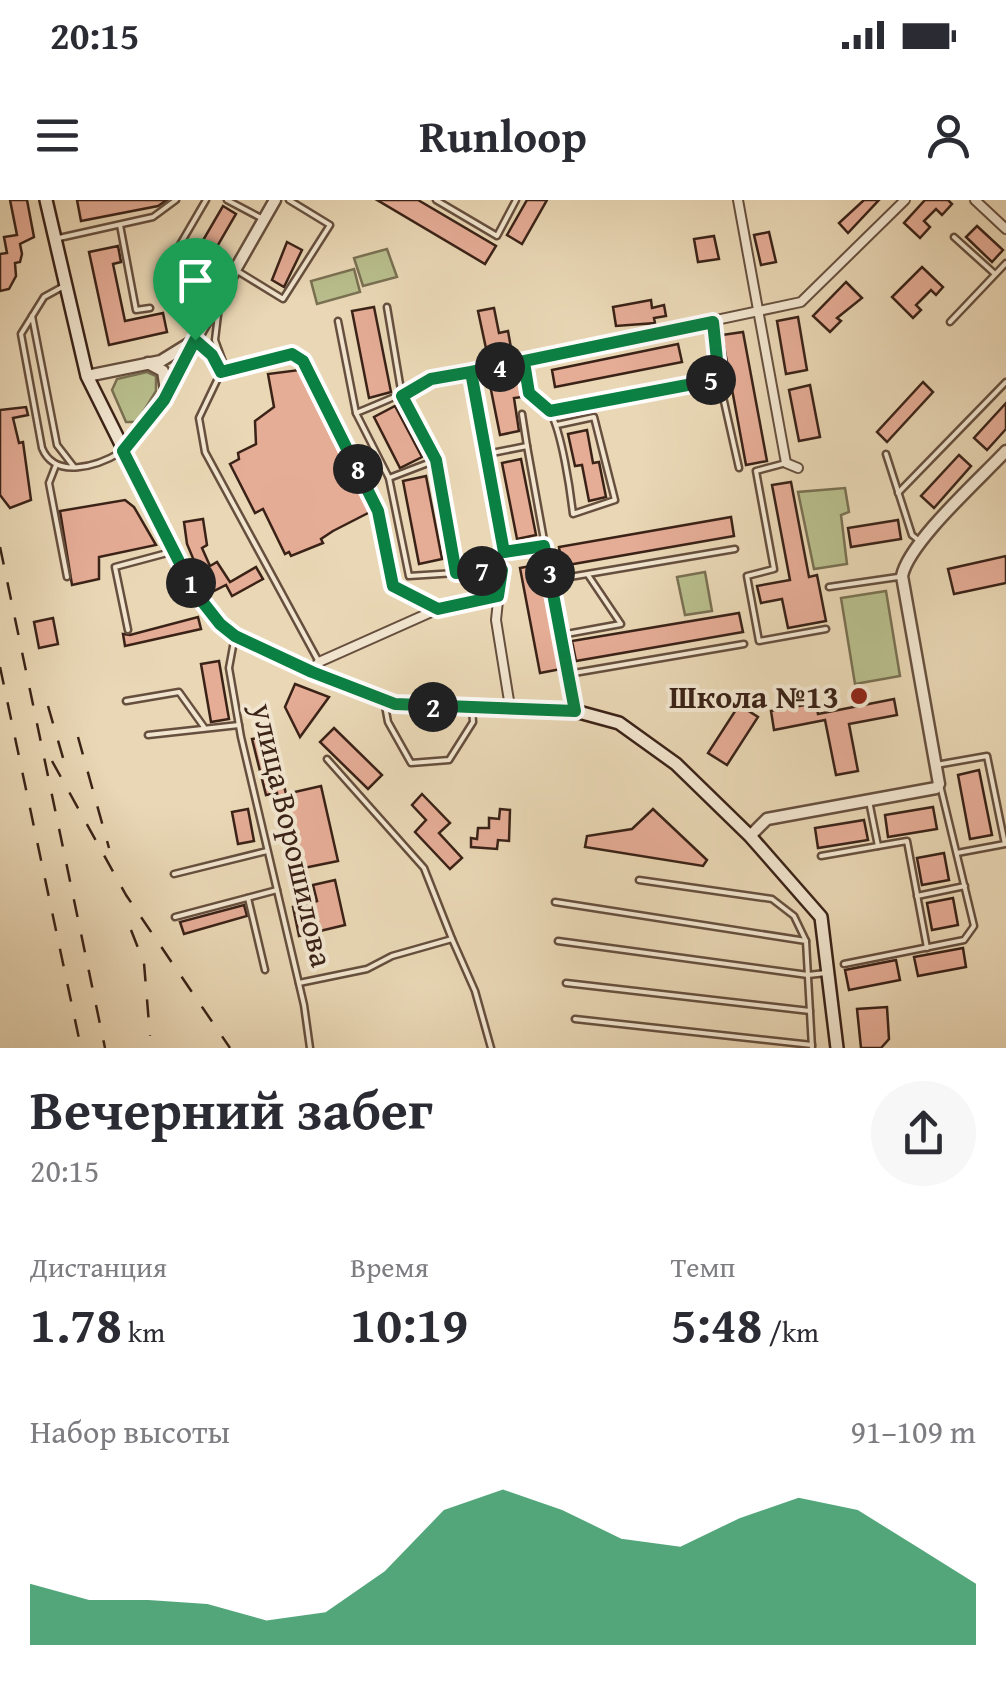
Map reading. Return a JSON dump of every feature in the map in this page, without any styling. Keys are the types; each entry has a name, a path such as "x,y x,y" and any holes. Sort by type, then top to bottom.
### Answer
{"main road":[{"path":"46,200 87,376 205,607 235,636 315,667 384,701 417,707 575,711 619,723 676,764 750,836 821,917 837,1048"}],"street":[{"path":"123,451 164,400 275,200"},
{"path":"738,200 786,463 798,468"},
{"path":"510,707 496,620 504,552 471,372 802,302 905,200"},
{"path":"975,200 1006,229"},
{"path":"87,376 169,358 195,340"},
{"path":"146,363 158,366 167,378 164,400"},
{"path":"750,836 768,819 936,788 939,784 902,576 905,562 921,542 1006,451"},
{"path":"315,667 438,609 498,596"}],"lane":[{"path":"54,239 153,217 176,200"},
{"path":"160,279 206,200"},
{"path":"227,200 263,219"},
{"path":"235,269 283,299 330,225 289,200"},
{"path":"436,200 497,236 516,200"},
{"path":"120,225 136,310 150,308"},
{"path":"954,237 995,274"},
{"path":"950,322 1006,263"},
{"path":"64,286 44,297 24,325 21,344 42,448 56,465 74,467 108,460 123,451"},
{"path":"220,296 215,340 223,370 199,418 203,447 315,667"},
{"path":"387,307 402,396 436,460 456,573"},
{"path":"32,314 57,445 74,467"},
{"path":"338,320 356,412 389,478 409,576 502,570"},
{"path":"713,322 719,379 740,468"},
{"path":"195,340 223,370"},
{"path":"223,370 292,354 303,361 378,511 393,586 438,609"},
{"path":"524,362 529,393 550,411 557,425 573,514 615,500 594,417 557,425"},
{"path":"356,412 402,396 431,379 471,372"},
{"path":"550,411 719,379"},
{"path":"898,493 1006,382"},
{"path":"522,414 575,711"},
{"path":"486,454 527,446"},
{"path":"886,454 912,534 921,542"},
{"path":"389,478 436,460"},
{"path":"786,463 756,471 774,568 747,576 759,642 826,629"},
{"path":"56,465 49,483 68,577"},
{"path":"504,552 544,546"},
{"path":"552,580 734,549"},
{"path":"128,630 115,567 175,550"},
{"path":"561,635 622,624 587,574"},
{"path":"828,587 902,576"},
{"name":"улица Ворошилова","path":"235,636 229,668 239,724 310,1048"},
{"path":"568,674 744,644"},
{"path":"126,700 178,692 204,727"},
{"path":"384,701 388,722 412,763 449,760 473,722 472,706"},
{"path":"148,735 239,724"},
{"path":"936,766 988,756 1005,844 957,854"},
{"path":"326,759 424,868 475,992 491,1048"},
{"path":"844,964 964,940 974,926 939,784"},
{"path":"870,801 878,846"},
{"path":"821,856 907,841 927,948"},
{"path":"174,874 267,850"},
{"path":"575,1019 812,1046 806,941 794,916 772,899 640,880"},
{"path":"918,896 965,886"},
{"path":"176,917 277,890"},
{"path":"248,898 265,970"},
{"path":"555,902 806,941"},
{"path":"298,983 367,969 392,956 452,938"},
{"path":"558,941 808,975 828,973"},
{"path":"566,982 810,1011"}],"green space":[{"path":"387,249 397,277 363,286 354,258"},
{"path":"354,269 360,292 317,304 311,281"},
{"path":"147,372 156,376 156,391 137,422 126,422 112,390 117,379"},
{"path":"845,488 849,512 841,515 847,564 814,569 798,492"},
{"path":"705,572 712,611 685,615 677,577"},
{"path":"886,591 900,676 855,684 841,598"}],"building":[{"path":"10,200 27,200 34,237 20,244 22,254 20,262 15,263 16,276 9,289 0,291 0,254 7,253 4,237 17,235"},
{"path":"77,200 167,200 158,206 81,221"},
{"path":"377,200 418,200 496,246 485,264"},
{"path":"527,200 547,200 522,244 507,235"},
{"path":"864,200 879,200 848,233 839,223"},
{"path":"925,200 948,200 952,204 942,215 936,209 924,221 930,227 920,238 904,223"},
{"path":"223,206 236,214 190,293 177,285"},
{"path":"977,226 1003,250 992,262 966,237"},
{"path":"769,232 776,262 761,265 754,235"},
{"path":"714,236 719,259 698,262 694,239"},
{"path":"287,242 302,250 284,287 272,280"},
{"path":"118,246 121,262 113,264 125,321 163,313 167,332 109,345 89,252"},
{"path":"922,267 943,287 936,295 931,290 916,305 921,310 913,318 892,297"},
{"path":"846,282 862,298 837,318 841,321 830,332 813,316"},
{"path":"651,300 652,308 664,305 666,316 654,318 655,323 616,326 613,307"},
{"path":"374,307 391,392 369,398 352,311"},
{"path":"494,308 499,333 508,331 511,348 487,353 478,311"},
{"path":"798,317 807,370 786,374 777,321"},
{"path":"743,332 767,461 746,465 722,335"},
{"path":"678,344 682,362 555,387 552,370"},
{"path":"299,370 370,512 333,531 321,539 323,543 291,556 289,552 285,554 263,509 255,513 230,464 239,459 238,453 256,444 255,421 274,407 268,374"},
{"path":"518,379 522,397 514,398 519,431 500,435 490,385"},
{"path":"923,382 933,392 887,442 877,432"},
{"path":"810,385 820,437 799,441 789,390"},
{"path":"1006,403 1006,429 987,450 974,438"},
{"path":"395,406 422,457 400,468 374,417"},
{"path":"26,407 28,415 13,418 19,443 23,442 31,500 10,508 0,495 0,410"},
{"path":"587,430 593,463 599,462 606,497 589,501 582,465 575,466 568,434"},
{"path":"959,455 971,466 934,508 921,496"},
{"path":"521,459 536,535 517,539 502,463"},
{"path":"426,476 442,559 419,564 403,481"},
{"path":"791,482 809,577 817,575 826,621 788,628 782,599 761,603 757,586 790,580 772,485"},
{"path":"125,500 134,507 156,545 99,557 99,579 72,585 60,511"},
{"path":"731,517 734,536 562,566 559,547"},
{"path":"203,519 207,545 202,548 210,566 217,562 230,582 256,567 263,579 232,596 226,585 208,594 187,544 184,522"},
{"path":"898,520 901,539 851,547 848,528"},
{"path":"1006,556 1006,583 954,594 948,569"},
{"path":"541,564 561,669 540,673 520,568"},
{"path":"739,613 743,632 576,661 572,641"},
{"path":"198,617 201,629 125,646 123,634"},
{"path":"53,618 58,644 39,648 34,622"},
{"path":"219,661 229,719 211,722 201,664"},
{"path":"295,684 329,697 300,737 285,707"},
{"path":"894,699 897,715 849,724 858,771 836,775 825,720 774,730 771,711 816,703 818,714"},
{"path":"739,705 758,717 727,765 708,753"},
{"path":"334,728 382,775 368,789 320,742"},
{"path":"272,735 286,794 321,786 338,861 294,870 277,793 266,795 252,739"},
{"path":"979,770 992,835 970,839 958,775"},
{"path":"422,794 450,823 439,833 462,858 450,869 415,832 426,820 412,805"},
{"path":"933,807 937,829 888,837 885,815"},
{"path":"248,809 254,841 238,844 232,812"},
{"path":"500,809 510,810 509,841 498,840 497,849 471,847 471,838 477,839 478,828 489,828 489,818 499,819"},
{"path":"653,809 707,860 703,866 585,847 587,836 632,829"},
{"path":"864,820 868,840 818,848 815,828"},
{"path":"944,853 949,880 922,885 917,858"},
{"path":"335,880 345,925 299,936 293,907 317,901 313,885"},
{"path":"953,898 958,925 932,930 927,903"},
{"path":"244,905 247,916 184,934 180,922"},
{"path":"963,948 966,967 918,976 914,957"},
{"path":"896,960 900,980 849,990 845,970"},
{"path":"887,1007 889,1039 881,1048 861,1048 857,1009"}],"railway":[{"path":"0,547 105,1048"},
{"path":"0,667 81,1048"},
{"path":"48,706 68,775"},
{"path":"78,737 109,848"},
{"path":"52,761 126,895 230,1048"},
{"path":"131,930 144,963 150,1036"}],"place":[{"name":"Школа №13","path":"859,696"}],"route":[{"path":"195,340 164,400 123,451 194,591 220,624 235,636 312,672 395,704 575,711 544,546 504,552 471,372 524,362 713,322 719,379 550,411 529,393 524,362 431,379 402,396 436,460 456,573 502,570 498,596 438,609 428,600 393,586 378,511 303,361 292,354 221,372 212,355 195,340"}]}
